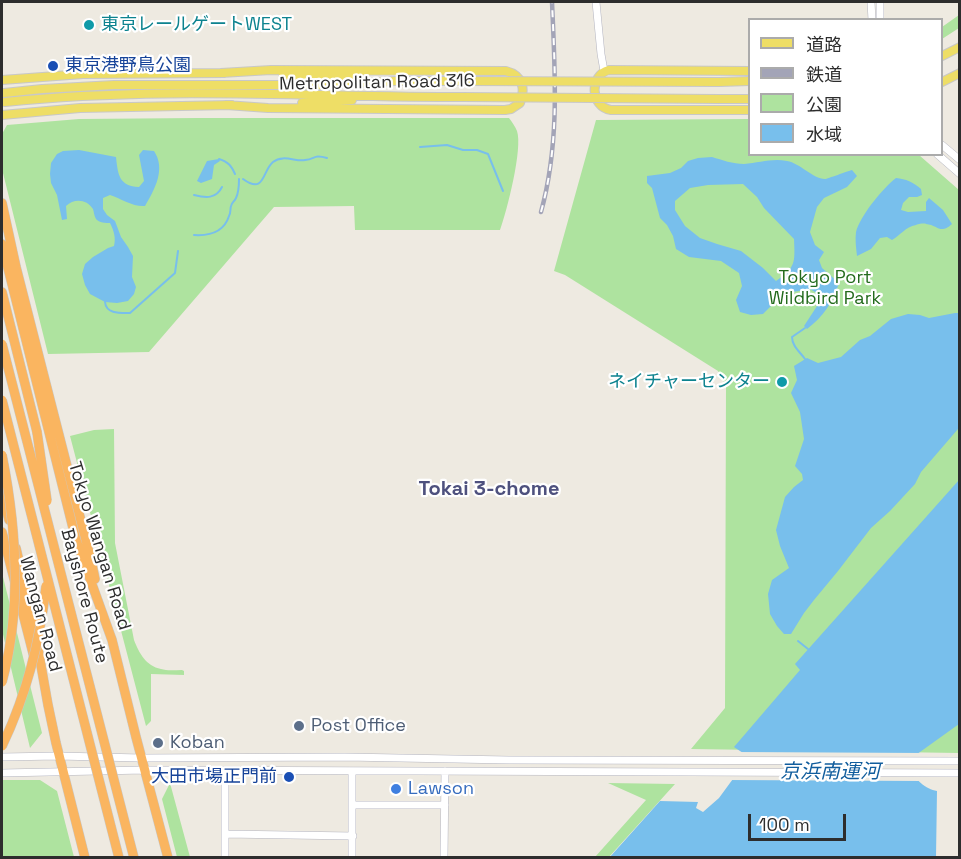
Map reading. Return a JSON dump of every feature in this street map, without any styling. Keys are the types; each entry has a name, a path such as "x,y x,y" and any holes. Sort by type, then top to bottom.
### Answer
{"highway":[{"path":"2,203 16,267 91,560 100,610"},
{"name":"Tokyo Wangan Road","path":"2,244 76,540 112,640 168,857"},
{"path":"2,292 37,432 47,501 49,540 45,602 36,650 27,684 2,746"},
{"name":"Bayshore Route","path":"2,344 134,858"},
{"name":"Bayshore Route","path":"2,400 118,858"},
{"path":"2,456 14,535 15,582 12,631 2,682"},
{"path":"2,491 34,626 58,756 85,858"},
{"name":"Wangan Road","path":"2,532 48,705"}],"main road":[{"path":"943,56 960,47"},
{"path":"748,71 616,69 604,71 596,80 595,89 599,104 606,109 748,110"},
{"path":"2,80 83,74 221,73 271,70 506,71 517,75 523,91 520,103 505,110 268,108 226,105"},
{"path":"221,73 396,81"},
{"path":"943,82 960,74"},
{"name":"Metropolitan Road 316","path":"748,81 396,81 317,85 114,85 54,88 5,97 224,93 396,97 748,99"},
{"path":"2,115 80,108 304,103 396,97"}],"street":[{"path":"596,2 604,71"},
{"path":"872,2 872,18"},
{"path":"880,2 880,18"},
{"path":"943,146 960,160"},
{"path":"939,156 960,174"},
{"path":"2,757 958,761"},
{"path":"2,772 145,770 960,773"},
{"path":"225,771 225,858"},
{"path":"352,771 352,858"},
{"path":"444,858 445,771"},
{"path":"352,805 445,806"},
{"path":"225,834 352,836"}],"green space":[{"path":"959,15 959,28 943,38 943,26"},
{"path":"509,118 517,131 518,151 510,195 500,230 355,230 354,206 274,207 149,352 48,354 2,169 2,134 7,125 79,119"},
{"name":"Tokyo Port Wildbird Park","path":"748,119 748,156 920,156 959,190 959,753 691,749 725,708 726,386 718,371 565,275 554,271 596,120"},
{"path":"114,429 115,543 134,640 141,654 151,665 163,670 184,671 184,675 151,674 151,721 146,726 70,436 94,430"},
{"path":"2,573 42,733 30,748 2,630"},
{"path":"2,780 40,780 57,791 74,857 2,857"},
{"path":"170,783 190,857 177,857 162,799"},
{"path":"608,783 675,784 609,857 595,857 646,800"}],"water":[{"path":"79,150 116,157 123,182 139,187 144,181 139,155 143,150 154,151 157,158 158,179 145,206 132,204 110,195 103,198 103,209 115,221 121,237 133,256 132,277 136,287 128,301 105,302 90,294 82,274 85,264 93,257 114,246 114,234 110,223 97,220 93,209 87,203 80,201 66,206 67,219 62,220 57,195 51,183 51,163 57,154 63,151"},
{"path":"712,157 744,164 781,160 792,162 820,178 827,179 852,170 857,176 847,187 824,198 817,207 810,232 815,245 824,252 819,260 822,268 839,283 827,309 807,329 804,326 819,303 819,297 815,292 810,289 787,293 763,314 751,315 740,312 736,300 742,286 739,273 721,261 689,257 676,249 673,236 660,218 652,188 647,183 647,176 670,173 681,168 688,161","holes":["743,184 757,197 764,208 794,239 793,264 776,281 741,251 700,238 685,226 675,210 675,201 690,188 708,185"]},
{"path":"219,159 220,161 214,165 212,179 201,183 197,181 207,161"},
{"path":"896,178 915,184 921,189 922,195 909,197 903,203 901,210 926,211 926,202 929,198 943,210 952,224 945,229 925,224 912,226 892,240 887,237 880,238 871,249 857,256 858,225 885,188"},
{"path":"960,313 960,425 958,429 921,472 915,484 871,528 804,613 791,634 784,634 770,614 768,594 772,580 789,568 776,530 785,497 803,480 802,474 795,466 804,439 800,412 791,393 797,380 794,366 807,358 818,363 841,357 860,340 870,336 891,319 908,314 929,318"},
{"name":"京浜南運河","path":"959,480 959,724 913,757 912,765 918,780 937,791 936,857 609,858 660,801 698,802 696,808 703,812 719,798 749,757 734,747 800,670 795,664"}],"pier":[{"path":"736,752 925,753 916,759 915,768 923,781 728,780 745,758"}],"waterway":[{"path":"420,147 447,145 488,154 503,191"},
{"path":"243,179 250,183 259,183 269,166 277,160 327,158"},
{"path":"219,159 229,164 235,174"},
{"path":"194,235 211,234 224,226 238,193 239,179"},
{"path":"194,195 210,197 217,194 222,187"},
{"path":"105,302 111,311 130,313 175,273 178,251"},
{"path":"805,328 792,337 792,340 805,359"},
{"path":"798,641 808,649"}],"railway":[{"path":"541,212 554,134 555,81 552,2"}],"place":[{"name":"東京レールゲートWEST","path":"89,25"},
{"name":"東京港野鳥公園","path":"53,66"},
{"name":"ネイチャーセンター","path":"782,382"},
{"name":"Post Office","path":"299,726"},
{"name":"Koban","path":"158,743"},
{"name":"大田市場正門前","path":"289,777"},
{"name":"Lawson","path":"396,789"}],"district":[{"name":"Tokai 3-chome","path":"489,490"}]}
